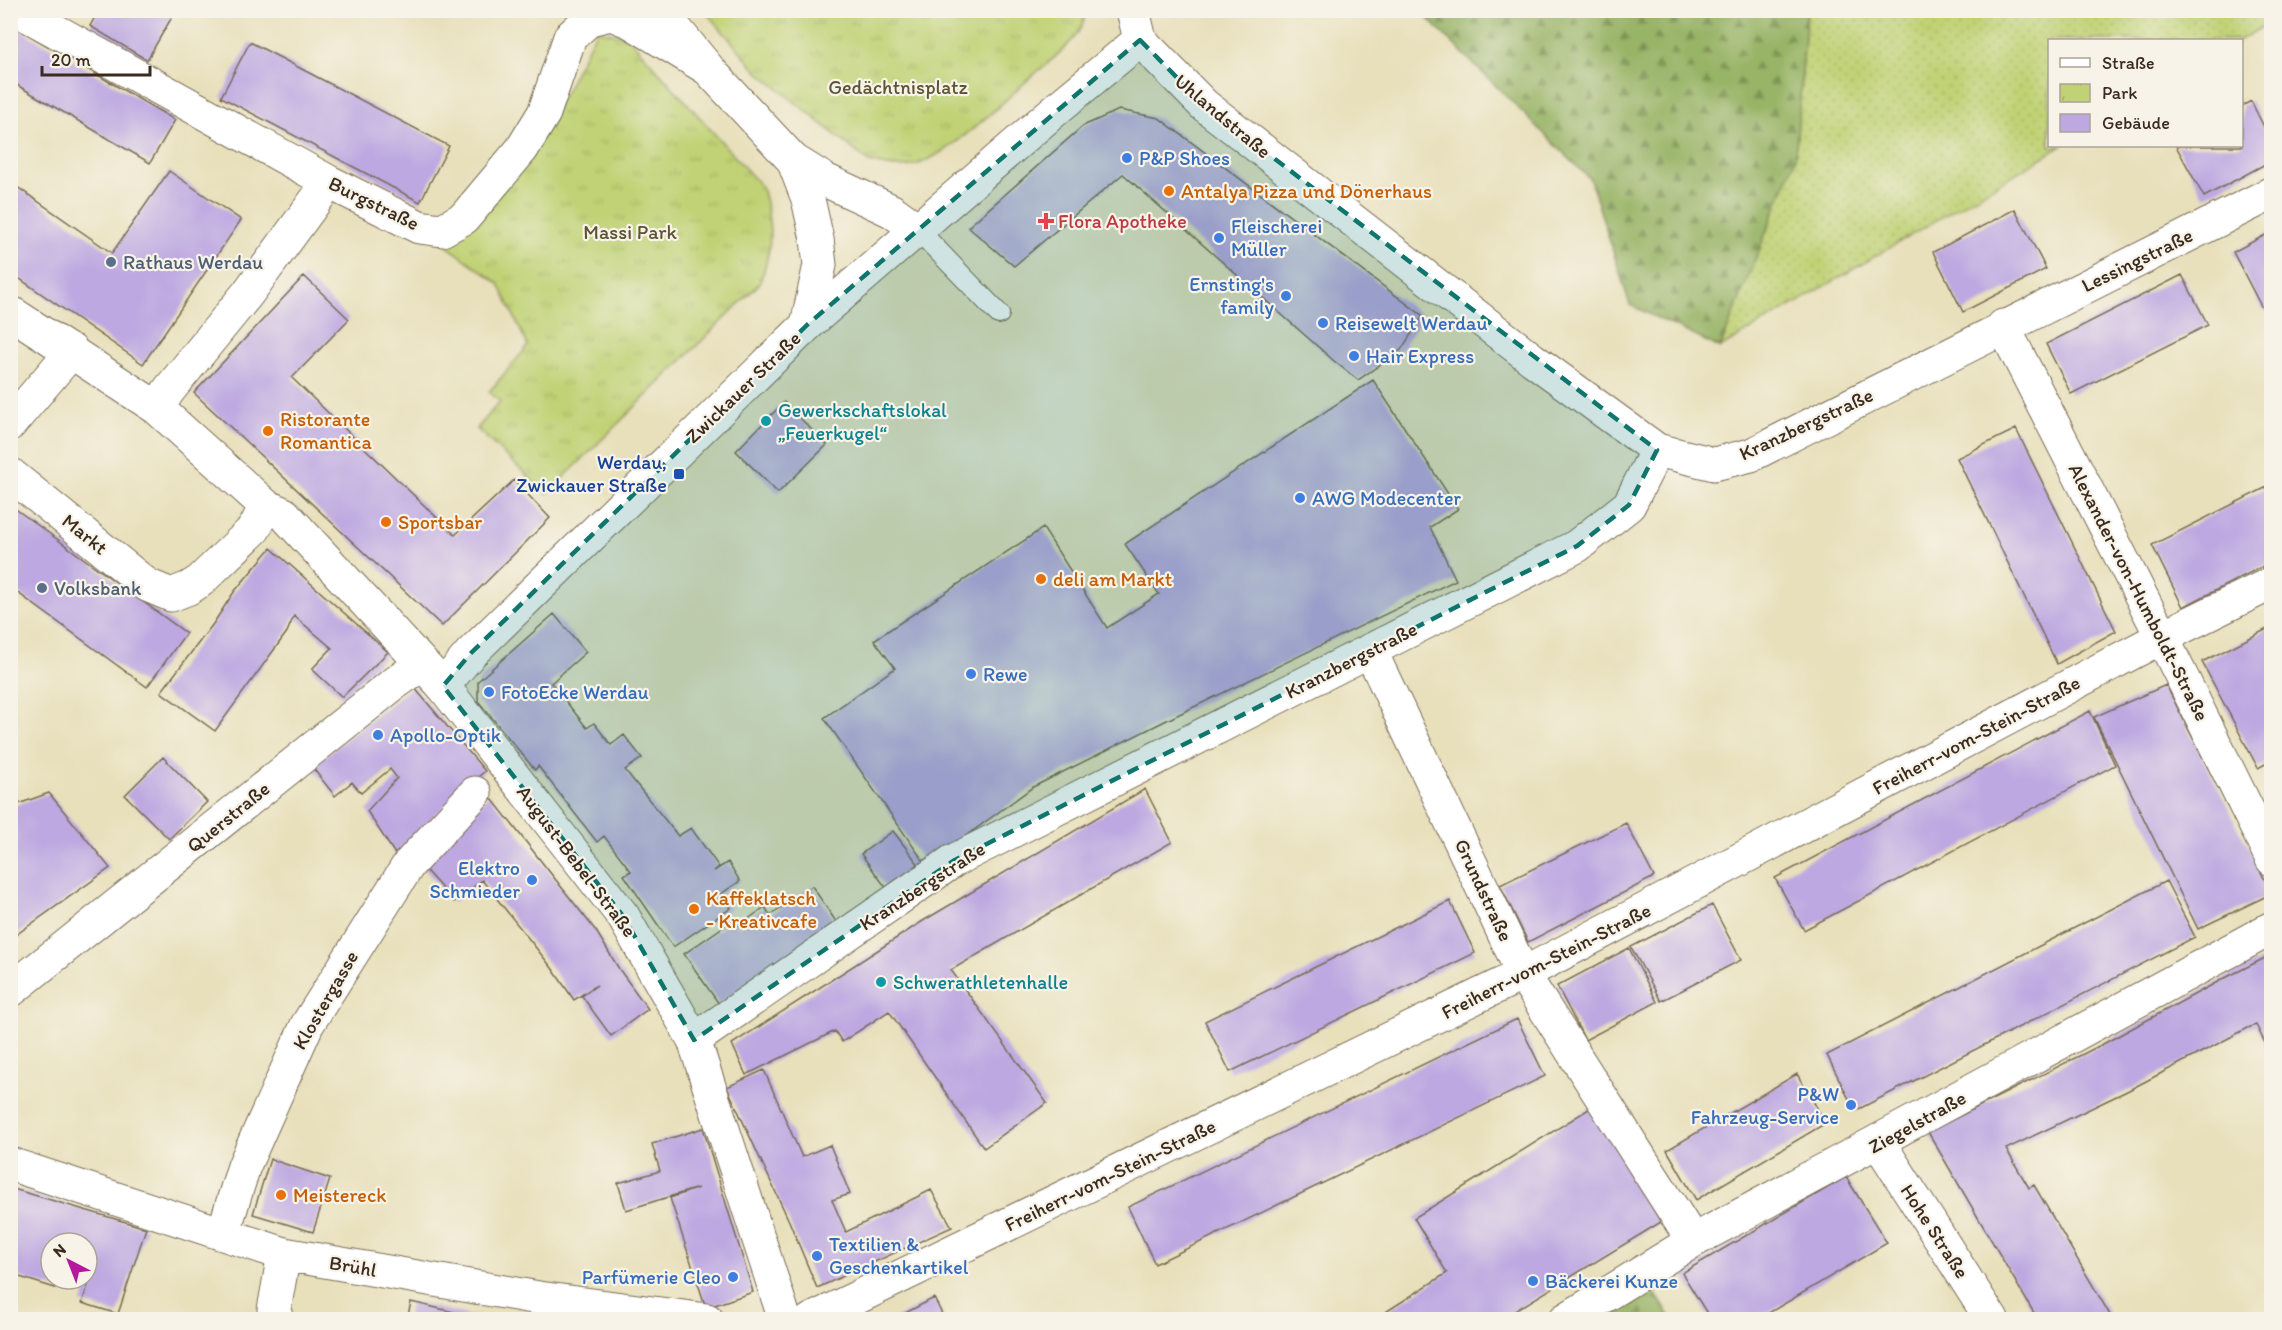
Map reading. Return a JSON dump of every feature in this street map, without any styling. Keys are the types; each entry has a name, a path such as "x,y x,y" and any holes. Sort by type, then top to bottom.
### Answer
{"street":[{"name":"Burgstraße","path":"18,10 329,182 418,227 442,230 464,218 522,148 544,113 570,37 590,19 611,14 631,22 711,72"},
{"name":"Zwickauer Straße","path":"433,675 471,653 807,325 820,265 808,199 793,160 711,72 660,10"},
{"name":"Uhlandstraße","path":"807,325 1060,106 1137,26 1204,105 1532,359 1657,450"},
{"path":"793,160 825,180 892,211 918,229"},
{"path":"157,408 248,293 329,182"},
{"name":"Lessingstraße","path":"2003,326 2271,193"},
{"path":"10,312 157,408 266,506 284,514 433,675"},
{"name":"Kranzbergstraße","path":"694,1040 953,861 1577,546 1629,505 1657,450 1714,464 1751,455 2003,326"},
{"name":"Alexander-von-Humboldt-Straße","path":"2003,326 2162,637 2271,859"},
{"path":"10,424 72,351"},
{"name":"Markt","path":"10,474 147,585 171,595 189,588 200,580 254,529 266,506"},
{"name":"Freiherr-vom-Stein-Straße","path":"811,1320 1523,974 2162,637 2271,583"},
{"name":"Grundstraße","path":"1370,650 1523,974 1694,1241"},
{"name":"Querstraße","path":"10,991 391,686 433,675"},
{"name":"August-Bebel-Straße","path":"433,675 623,916 694,1040 785,1320"},
{"name":"Klostergasse","path":"223,1234 244,1166 307,1025 409,864 475,793"},
{"name":"Ziegelstraße","path":"1566,1320 1694,1241 2271,928"},
{"name":"Hohe Straße","path":"1878,1143 1992,1320"},
{"name":"Brühl","path":"10,1164 284,1254 539,1298 707,1320"},
{"path":"277,1320 274,1310 284,1254"}],"lane":[{"path":"918,229 999,314"}],"highlighted area":[{"path":"1140,40 1204,105 1657,450 1629,505 1577,546 953,861 694,1040 623,916 443,686 471,653 807,325"}],"green space":[{"name":"Gedächtnisplatz","path":"705,11 1086,11 1080,29 1072,41 976,126 929,159 915,165 898,167 869,162 758,72"},
{"path":"1420,11 1807,11 1795,159 1720,348 1630,305 1590,179"},
{"path":"1807,11 2271,11 2271,22 2242,39 2048,39 2048,147 2060,147 1720,348 1795,159"},
{"name":"Massi Park","path":"597,30 627,36 762,187 768,212 769,247 759,284 547,494 477,429 500,401 489,392 528,346 499,284 447,246 540,140"},
{"path":"1653,1290 1672,1319 1604,1319"}],"building":[{"path":"99,10 160,10 172,17 147,60 90,26"},
{"path":"10,24 175,120 150,163 10,81"},
{"path":"250,42 449,146 420,202 221,97"},
{"path":"2251,101 2271,141 2271,161 2204,197 2177,147 2243,147 2243,105"},
{"path":"1119,110 1159,118 1423,316 1401,350 1358,380 1123,174 1014,266 968,227 1083,126"},
{"name":"Rathaus Werdau","path":"169,171 241,220 143,364 10,272 10,182 112,253"},
{"path":"2015,209 2046,269 1963,312 1933,252"},
{"path":"2271,232 2271,306 2263,310 2233,252"},
{"path":"2182,275 2208,325 2071,394 2046,344"},
{"path":"304,276 349,319 292,378 455,535 514,480 550,518 442,626 194,393"},
{"path":"1373,380 1458,509 1430,527 1456,580 1033,787 926,865 824,718 895,668 874,640 1043,528 1107,628 1159,594 1125,544"},
{"path":"784,402 827,445 778,493 736,451"},
{"path":"2016,429 2116,631 2057,664 1957,458"},
{"path":"2271,485 2271,562 2183,607 2152,545"},
{"path":"10,505 186,633 147,687 10,587"},
{"path":"271,548 388,652 342,697 312,669 332,648 294,616 287,632 215,731 161,692 213,624 234,592"},
{"path":"554,614 586,652 551,683 587,728 594,723 611,745 624,735 642,758 625,770 678,836 691,828 719,867 714,871 728,862 740,881 721,894 731,908 673,947 624,875 631,871 604,836 597,842 538,766 535,770 478,701 478,681"},
{"path":"2271,627 2271,761 2258,768 2202,662"},
{"path":"2166,685 2271,892 2198,929 2094,717"},
{"path":"413,686 485,771 395,854 367,811 397,778 390,769 361,793 352,782 335,796 312,767"},
{"path":"2090,711 2115,765 1804,930 1775,878"},
{"path":"163,757 207,802 169,839 125,795"},
{"path":"1145,789 1172,842 951,970 1047,1103 984,1148 889,1011 842,1042 835,1031 746,1075 732,1044 923,921"},
{"path":"49,793 110,868 10,939 10,807"},
{"path":"489,795 596,931 619,969 648,1009 611,1036 582,996 597,985 574,1000 552,968 482,880 454,902 421,865"},
{"path":"1626,823 1654,877 1528,942 1500,885"},
{"path":"893,831 922,869 890,893 861,854"},
{"path":"2166,881 2195,937 1855,1111 1827,1055"},
{"path":"812,886 837,923 719,1004 684,954 733,920 737,927 765,907 770,915"},
{"path":"1450,901 1475,953 1230,1072 1205,1021"},
{"path":"1712,905 1741,960 1661,1001 1631,947"},
{"path":"1629,948 1657,1002 1585,1040 1557,986"},
{"path":"2271,955 2271,1055 2256,1025 2127,1091 2006,1149 2029,1188 2034,1185 2113,1320 2038,1320 1928,1132 2103,1044"},
{"path":"1517,1019 1545,1076 1155,1264 1128,1207"},
{"path":"764,1070 802,1157 830,1145 850,1194 832,1200 846,1232 931,1190 952,1227 817,1288 789,1221 727,1087"},
{"path":"1797,1074 1826,1123 1696,1200 1667,1150"},
{"path":"1592,1107 1661,1222 1500,1320 1373,1320 1447,1273 1414,1218"},
{"path":"703,1128 753,1292 706,1308 670,1198 698,1188 626,1210 618,1183 660,1171 652,1144"},
{"path":"270,1159 330,1179 313,1232 253,1214"},
{"path":"1846,1177 1887,1243 1757,1320 1711,1320 1682,1273"},
{"path":"10,1188 146,1228 118,1314 82,1303 86,1291 99,1291 99,1231 39,1231 39,1283 10,1274"},
{"path":"934,1298 945,1320 892,1320"},
{"path":"411,1302 488,1318 488,1320 407,1320"}],"place":[{"name":"P&P Shoes","path":"1127,158"},
{"name":"Antalya Pizza und Dönerhaus","path":"1169,191"},
{"name":"Flora Apotheke","path":"1046,221"},
{"name":"Fleischerei Müller","path":"1219,238"},
{"name":"Rathaus Werdau","path":"111,262"},
{"name":"Ernsting's family","path":"1286,296"},
{"name":"Reisewelt Werdau","path":"1323,323"},
{"name":"Hair Express","path":"1354,356"},
{"name":"Gewerkschaftslokal „Feuerkugel“","path":"766,421"},
{"name":"Ristorante Romantica","path":"268,431"},
{"name":"Werdau, Zwickauer Straße","path":"679,474"},
{"name":"AWG Modecenter","path":"1300,498"},
{"name":"Sportsbar","path":"386,522"},
{"name":"deli am Markt","path":"1041,579"},
{"name":"Volksbank","path":"42,588"},
{"name":"Rewe","path":"971,674"},
{"name":"FotoEcke Werdau","path":"489,692"},
{"name":"Apollo-Optik","path":"378,735"},
{"name":"Elektro Schmieder","path":"532,880"},
{"name":"Kaffeklatsch - Kreativcafe","path":"694,909"},
{"name":"Schwerathletenhalle","path":"881,982"},
{"name":"P&W Fahrzeug-Service","path":"1851,1105"},
{"name":"Meistereck","path":"281,1195"},
{"name":"Textilien & Geschenkartikel","path":"817,1256"},
{"name":"Parfümerie Cleo","path":"733,1277"},
{"name":"Bäckerei Kunze","path":"1533,1281"}]}
